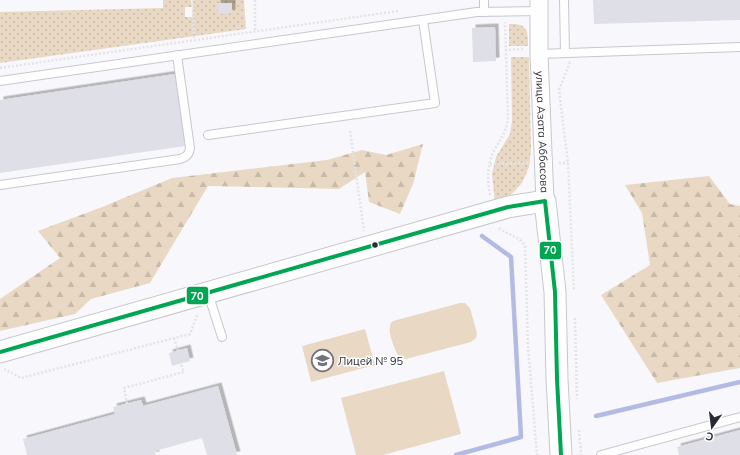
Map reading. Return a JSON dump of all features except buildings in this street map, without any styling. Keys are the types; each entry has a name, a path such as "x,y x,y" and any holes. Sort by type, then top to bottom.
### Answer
{"street":[{"name":"улица Азата Аббасова","path":"540,5 539,54 545,201 555,292 557,379 561,455"},
{"path":"0,352 210,298 508,207 545,201"}],"lane":[{"path":"484,0 484,12"},
{"path":"564,0 568,52"},
{"path":"0,81 423,20 484,12 505,11 540,5"},
{"path":"208,135 435,103 423,20"},
{"path":"539,54 740,47"},
{"path":"0,184 180,159 185,157 190,152 190,148 177,55"},
{"path":"210,298 222,337"},
{"path":"601,455 621,452 740,418"}],"path":[{"path":"193,0 194,40"},
{"path":"255,0 255,31"},
{"path":"0,68 404,10"},
{"path":"491,198 488,172 495,149 502,140 506,130 508,120 505,11"},
{"path":"568,52 570,61 560,90 568,164 574,295"},
{"path":"350,131 365,235"},
{"path":"497,226 504,232 521,240 525,246 528,347 537,455"},
{"path":"0,367 21,378 190,334 201,306 210,298"},
{"path":"574,311 577,407"},
{"path":"174,338 178,351"},
{"path":"127,404 124,388 184,372 181,364"},
{"path":"578,429 581,455"}],"green space":[{"path":"163,0 191,0 192,7 185,7 185,17 192,17 192,20 193,0 244,0 246,29 0,63 0,12 163,8"},
{"path":"509,24 523,26 528,36 528,46 509,46"},
{"path":"511,57 529,57 531,149 529,167 522,183 510,196 495,203 492,174 496,157 510,134 512,121"},
{"path":"423,144 413,184 400,214 369,202 365,172 339,189 208,186 150,283 91,299 75,314 0,331 0,299 60,258 38,231 102,207 172,178 327,160 362,150 386,155"},
{"path":"709,176 730,204 740,206 740,368 657,383 601,295 650,265 642,213 625,185"},
{"path":"460,303 465,303 470,308 477,333 476,338 471,342 406,359 398,356 390,334 390,325 393,321"},
{"path":"365,329 375,365 311,382 302,346"},
{"path":"444,371 461,434 383,455 356,455 341,398"}],"waterway":[{"path":"456,455 521,437 511,257 482,236"},
{"path":"596,416 740,382"}],"transit line":[{"name":"70","path":"0,352 508,207 545,201 555,292 557,379 561,455"}],"place":[{"name":"Лицей № 95","path":"323,361"}]}
